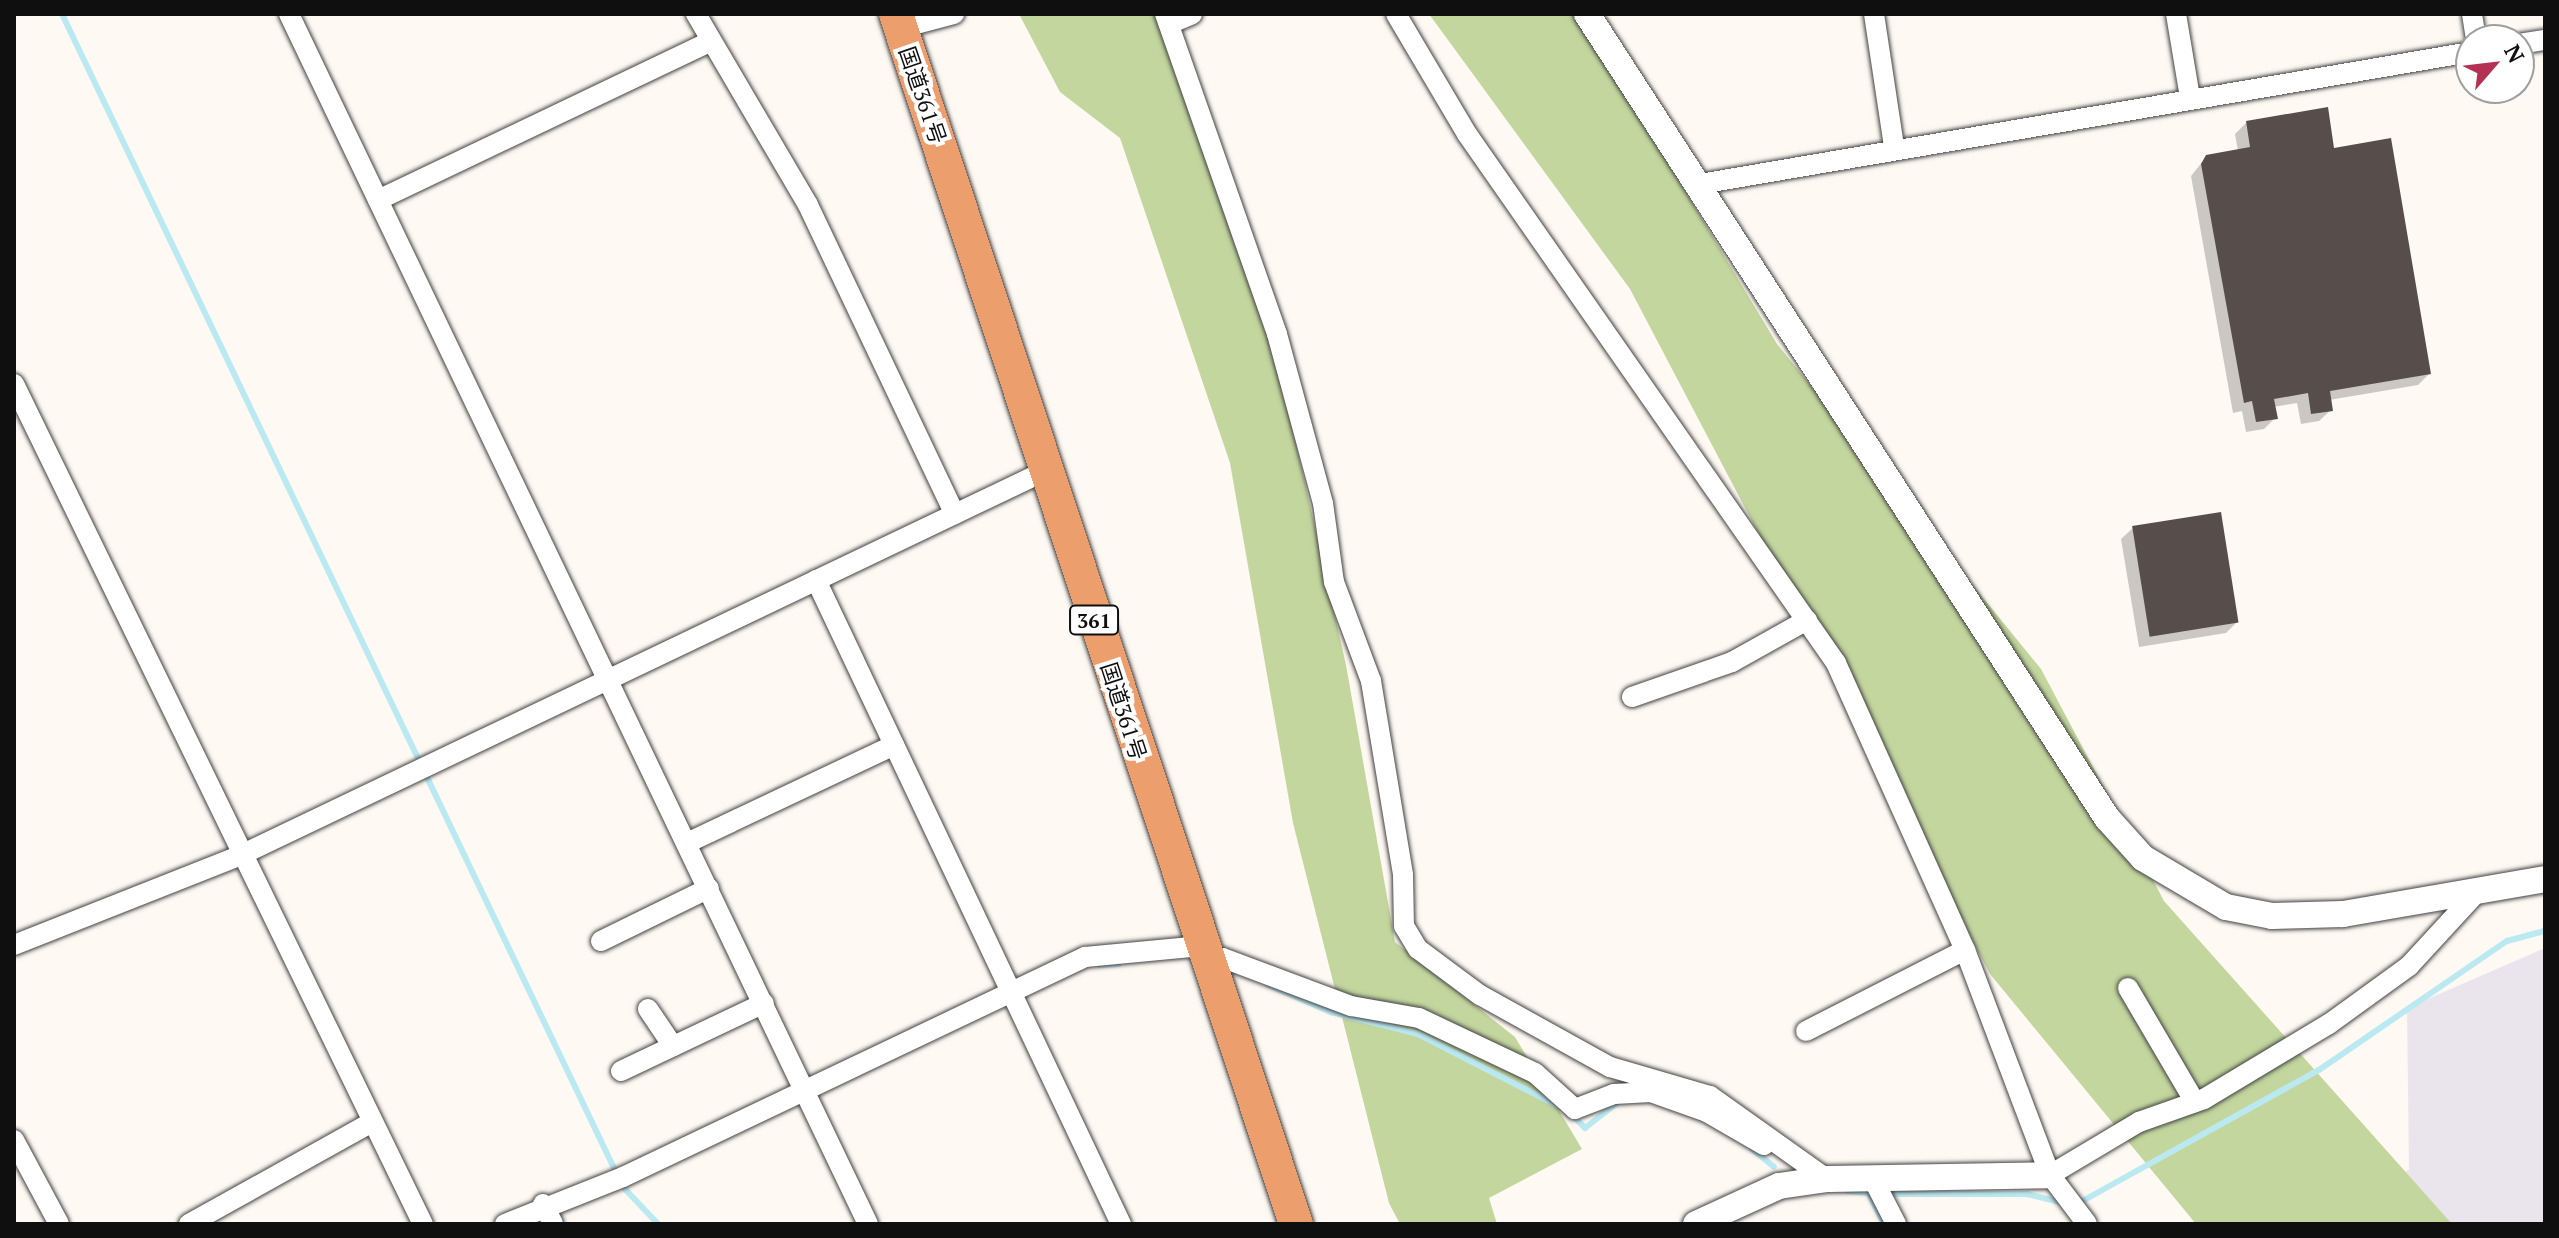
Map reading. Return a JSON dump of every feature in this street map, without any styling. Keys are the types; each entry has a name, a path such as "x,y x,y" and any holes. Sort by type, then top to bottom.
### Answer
{"highway":[{"name":"国道361号","path":"899,21 1296,1224"}],"street":[{"path":"289,14 868,1224"},
{"path":"696,14 808,205 955,514"},
{"path":"899,21 954,14"},
{"path":"1192,14 1167,19 1277,334 1323,503 1334,582 1371,681 1403,875 1404,926 1418,949 1480,995 1610,1067 1710,1096 1827,1179"},
{"path":"1396,14 1467,134 1807,620 1885,764 1965,950 2050,1175 2087,1224"},
{"path":"1587,14 1700,184 2107,818 2143,858 2226,907 2272,916 2343,914 2545,879"},
{"path":"1874,14 1894,146"},
{"path":"2176,14 2190,98"},
{"path":"378,200 711,41"},
{"path":"1700,184 1894,146 2455,55"},
{"path":"14,384 369,1124 423,1224"},
{"path":"14,945 241,855 1049,469"},
{"path":"816,580 1121,1224"},
{"path":"1632,697 1732,662 1807,620"},
{"path":"687,843 894,745"},
{"path":"601,941 709,888"},
{"path":"1696,1224 1779,1186 1827,1179 2050,1175 2139,1122 2195,1102 2409,966 2478,891"},
{"path":"1806,1031 1965,950"},
{"path":"505,1224 543,1204 618,1179 807,1096 1013,996 1085,957 1204,952 1351,1006 1419,1018 1535,1073 1575,1109 1614,1094 1665,1097 1707,1112 1827,1179"},
{"path":"2128,988 2195,1102"},
{"path":"621,1071 764,1003"},
{"path":"648,1009 673,1046"},
{"path":"189,1224 369,1124"},
{"path":"14,1140 59,1224"},
{"path":"1873,1179 1896,1224"},
{"path":"543,1204 553,1224"}],"shaded area":[{"path":"2545,948 2545,1224 2356,1224 2346,1199 2409,1170 2407,1008"}],"green space":[{"path":"1019,14 1166,14 1245,217 1346,665 1395,942 1515,1037 1582,1149 1489,1198 1497,1224 1400,1224 1389,1203 1293,823 1230,463 1120,138 1060,92"},
{"path":"1429,14 1579,14 1777,344 2041,669 2164,901 2452,1224 2196,1224 1990,974 1630,289"}],"building":[{"path":"2328,107 2334,148 2391,138 2431,374 2330,391 2333,411 2311,414 2308,393 2274,399 2278,419 2256,422 2252,401 2244,403 2201,164 2206,155 2250,147 2246,121"},
{"path":"2221,512 2239,623 2150,637 2132,526"}],"waterway":[{"path":"62,14 623,1187 658,1224"},
{"path":"2077,1204 2319,1070 2507,941 2545,931"},
{"path":"1100,965 1119,964"},
{"path":"1268,985 1331,1012 1418,1034 1562,1108"},
{"path":"1571,1114 1585,1128 1617,1103"},
{"path":"1752,1149 1774,1167"},
{"path":"1847,1191 1876,1194"},
{"path":"1869,1194 1884,1224"},
{"path":"1887,1194 2027,1194 2062,1203"}]}
